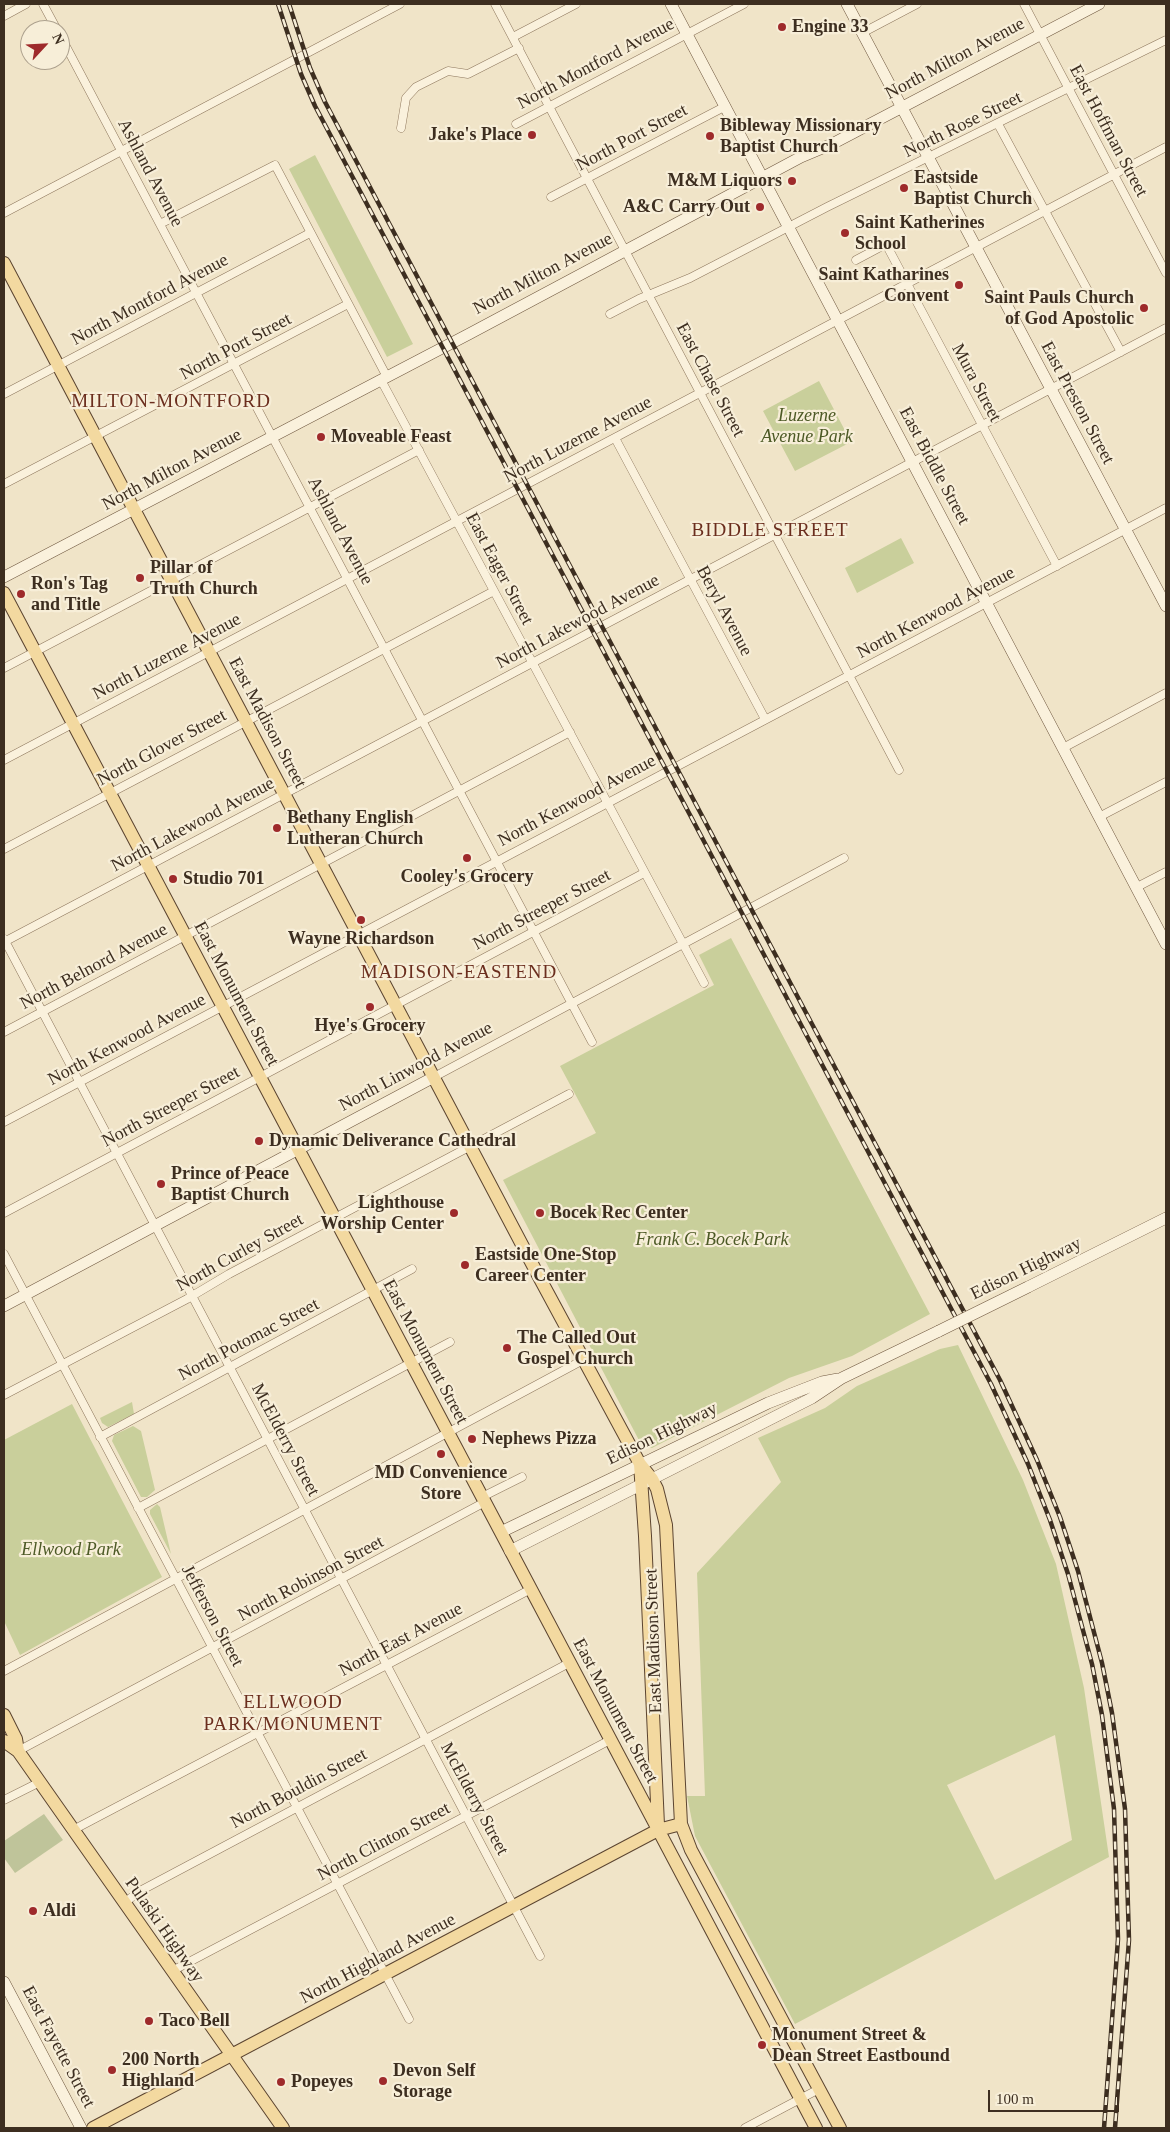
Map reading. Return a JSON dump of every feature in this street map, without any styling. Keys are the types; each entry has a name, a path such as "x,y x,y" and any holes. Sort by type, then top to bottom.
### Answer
{"main road":[{"name":"East Madison Street","path":"4,263 583,1360 640,1464 647,1481 661,1500 666,1525 678,1809 681,1824"},
{"name":"East Monument Street","path":"4,593 816,2128"},
{"name":"East Madison Street","path":"647,1481 658,1830"},
{"name":"Pulaski Highway","path":"4,1717 16,1739 18,1752"},
{"name":"Pulaski Highway","path":"4,1741 18,1752 40,1782 283,2128"},
{"name":"North Highland Avenue","path":"93,2128 658,1830 681,1824"},
{"path":"681,1824 691,1850 840,2128"}],"street":[{"path":"4,16 26,4"},
{"path":"43,4 52,20"},
{"path":"4,213 400,4"},
{"name":"East Chase Street","path":"495,4 900,770"},
{"path":"513,37 576,4"},
{"name":"East Biddle Street","path":"672,4 788,228 1166,944"},
{"name":"North Montford Avenue","path":"516,124 744,4"},
{"name":"East Preston Street","path":"847,4 1124,530 1166,606"},
{"path":"862,33 917,4"},
{"name":"East Hoffman Street","path":"1024,4 1166,273"},
{"name":"North Milton Avenue","path":"4,577 763,177 1099,4"},
{"name":"North Rose Street","path":"610,314 788,228 1166,40"},
{"path":"401,128 406,98 416,87 448,71 468,74 519,48"},
{"name":"Ashland Avenue","path":"70,54 592,1042"},
{"name":"North Port Street","path":"551,197 726,106"},
{"path":"998,124 1121,352"},
{"name":"North Luzerne Avenue","path":"4,760 1166,147"},
{"name":"East Eager Street","path":"160,224 274,165 348,304 419,450 704,983"},
{"name":"North Montford Avenue","path":"4,394 310,233"},
{"name":"Mura Street","path":"856,260 886,244 1057,566"},
{"name":"North Port Street","path":"4,484 348,304"},
{"name":"North Lakewood Avenue","path":"4,941 1166,328"},
{"name":"Beryl Avenue","path":"614,438 765,719"},
{"path":"4,668 419,450"},
{"name":"North Kenwood Avenue","path":"4,1122 1166,508"},
{"name":"North Glover Street","path":"4,849 494,591"},
{"path":"1063,748 1166,693"},
{"name":"North Belnord Avenue","path":"4,1032 570,732"},
{"path":"1100,817 1166,782"},
{"name":"North Linwood Avenue","path":"4,1306 844,858"},
{"path":"1137,888 1166,872"},
{"name":"North Streeper Street","path":"4,1213 644,873"},
{"name":"McElderry Street","path":"4,941 540,1956"},
{"name":"North Curley Street","path":"4,1395 569,1094"},
{"name":"Edison Highway","path":"510,1551 812,1398 842,1378 1166,1218"},
{"name":"Edison Highway","path":"1145,1230 1166,1222"},
{"name":"Jefferson Street","path":"4,1254 409,2019"},
{"name":"North Potomac Street","path":"100,1437 412,1269"},
{"path":"138,1508 450,1342"},
{"path":"4,1672 583,1360"},
{"name":"Edison Highway","path":"501,1532 783,1397 822,1382 842,1378"},
{"name":"North Robinson Street","path":"18,1752 342,1580 522,1477"},
{"name":"North East Avenue","path":"73,1830 531,1589"},
{"name":"North Bouldin Street","path":"124,1903 140,1891 570,1662"},
{"name":"North Clinton Street","path":"172,1971 610,1740"},
{"path":"4,1800 40,1782"},
{"name":"East Fayette Street","path":"4,1985 81,2128"},
{"path":"744,2128 819,2090"}],"green space":[{"path":"315,155 413,344 387,357 289,169"},
{"name":"Luzerne Avenue Park","path":"819,381 851,442 795,471 763,411"},
{"path":"901,538 914,563 857,593 845,568"},
{"name":"Frank C. Bocek Park","path":"731,938 930,1314 852,1356 789,1378 652,1448 642,1446 503,1180 596,1133 560,1066 714,985 699,955"},
{"path":"958,1345 1023,1480 1056,1564 1084,1688 1109,1857 795,2024 695,1836 687,1796 705,1796 697,1573 781,1482 758,1438 825,1408 857,1386 940,1349","holes":["1055,1735 1072,1840 995,1880 947,1785"]},
{"path":"132,1402 134,1414 108,1427 102,1423 100,1418"},
{"name":"Ellwood Park","path":"72,1404 162,1577 20,1655 4,1621 4,1440"},
{"name":"Ellwood Park","path":"133,1426 141,1431 155,1490 147,1497 141,1497 112,1441 114,1435"},
{"name":"Ellwood Park","path":"157,1504 160,1507 171,1554 150,1514 150,1510"},
{"path":"44,1814 63,1840 15,1873 4,1858 4,1841"}],"railway":[{"path":"278,4 301,74 315,106 991,1384 1028,1464 1050,1520 1068,1574 1092,1664 1102,1715 1114,1809 1118,1939 1104,2128"},
{"path":"289,4 310,68 325,102 1000,1380 1037,1460 1060,1517 1078,1571 1102,1663 1112,1713 1125,1809 1129,1940 1115,2128"}],"place":[{"name":"Engine 33","path":"782,27"},
{"name":"Jake's Place","path":"532,135"},
{"name":"Bibleway Missionary Baptist Church","path":"710,136"},
{"name":"M&M Liquors","path":"792,181"},
{"name":"Eastside Baptist Church","path":"904,188"},
{"name":"A&C Carry Out","path":"760,207"},
{"name":"Saint Katherines School","path":"845,233"},
{"name":"Saint Katharines Convent","path":"959,285"},
{"name":"Saint Pauls Church of God Apostolic","path":"1144,308"},
{"name":"Moveable Feast","path":"321,437"},
{"name":"Pillar of Truth Church","path":"140,578"},
{"name":"Ron's Tag and Title","path":"21,594"},
{"name":"Bethany English Lutheran Church","path":"277,828"},
{"name":"Cooley's Grocery","path":"467,858"},
{"name":"Studio 701","path":"173,879"},
{"name":"Wayne Richardson","path":"361,920"},
{"name":"Hye's Grocery","path":"370,1007"},
{"name":"Dynamic Deliverance Cathedral","path":"259,1141"},
{"name":"Prince of Peace Baptist Church","path":"161,1184"},
{"name":"Lighthouse Worship Center","path":"454,1213"},
{"name":"Bocek Rec Center","path":"540,1213"},
{"name":"Eastside One-Stop Career Center","path":"465,1265"},
{"name":"The Called Out Gospel Church","path":"507,1348"},
{"name":"Nephews Pizza","path":"472,1439"},
{"name":"MD Convenience Store","path":"441,1454"},
{"name":"Aldi","path":"33,1911"},
{"name":"Taco Bell","path":"149,2021"},
{"name":"Monument Street & Dean Street Eastbound","path":"762,2045"},
{"name":"200 North Highland","path":"112,2070"},
{"name":"Devon Self Storage","path":"383,2081"},
{"name":"Popeyes","path":"281,2082"}],"district":[{"name":"MILTON-MONTFORD","path":"171,402"},
{"name":"BIDDLE STREET","path":"770,531"},
{"name":"MADISON-EASTEND","path":"459,973"},
{"name":"ELLWOOD PARK/MONUMENT","path":"293,1714"}]}
